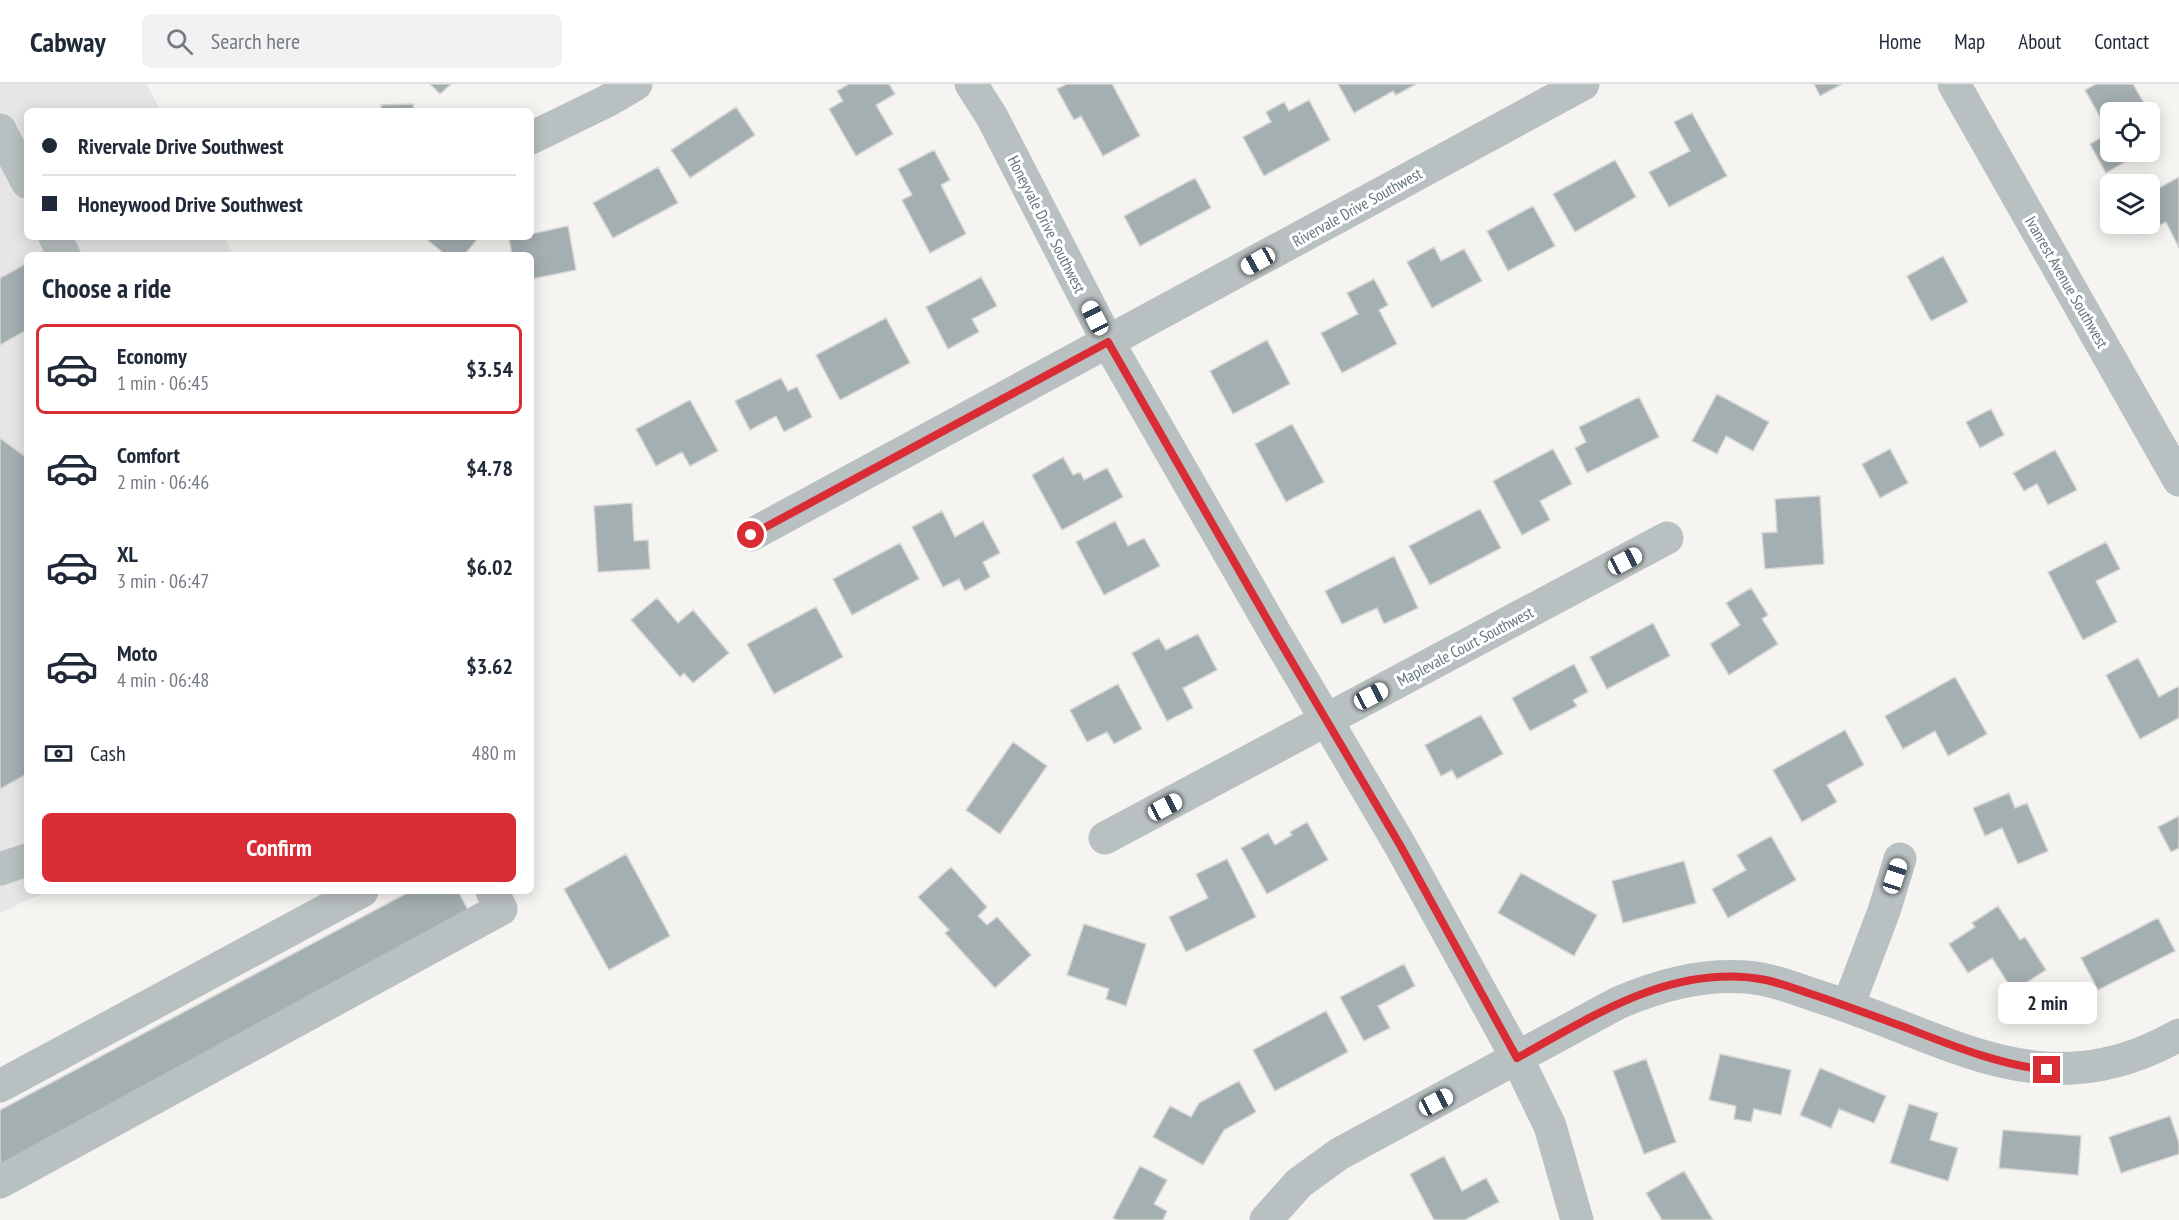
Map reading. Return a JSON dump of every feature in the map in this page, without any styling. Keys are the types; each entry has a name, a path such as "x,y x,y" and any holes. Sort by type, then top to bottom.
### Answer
{"street":[{"path":"534,137 607,101 636,84"},
{"name":"Honeyvale Drive Southwest","path":"971,84 992,117 1108,342 1426,890 1517,1058 1550,1126 1577,1220"},
{"name":"Rivervale Drive Southwest","path":"751,535 1583,84"},
{"name":"Ivanrest Avenue Southwest","path":"1954,84 2179,480"},
{"path":"0,130 24,176"},
{"name":"Maplevale Court Southwest","path":"1106,838 1667,538"},
{"path":"1848,1006 1884,911 1900,859"},
{"path":"0,869 24,861"},
{"path":"0,1086 356,894"},
{"path":"0,1182 501,909 494,894"},
{"path":"1266,1220 1299,1183 1339,1154 1618,1003 1662,986 1686,980 1730,977 1768,980 1848,1006 1986,1058 2011,1065 2047,1070 2087,1068 2109,1064 2131,1058 2179,1035"}],"shaded area":[{"path":"0,84 147,84 159,108 24,108 24,240 226,240 232,252 24,252 24,894 41,894 0,913"}],"building":[{"path":"430,84 451,84 440,94"},
{"path":"849,84 889,84 895,94 876,105 893,134 856,156 829,109 843,101 837,91"},
{"path":"1067,84 1112,84 1140,136 1103,156 1081,116 1074,120 1057,89"},
{"path":"1338,84 1416,84 1396,95 1393,91 1354,113"},
{"path":"1814,84 1842,84 1820,96"},
{"path":"2096,84 2133,84 2143,102 2100,102 2100,117 2085,90"},
{"path":"1309,100 1330,140 1264,176 1243,137 1271,122 1266,112 1284,102 1289,111"},
{"path":"413,104 414,108 381,108 381,105"},
{"path":"736,107 755,135 690,178 671,150"},
{"path":"1692,113 1727,176 1669,207 1649,172 1690,151 1674,122"},
{"path":"2100,138 2100,162 2125,162 2106,173 2090,144"},
{"path":"934,150 950,180 941,185 966,234 930,253 902,200 912,195 898,169"},
{"path":"1615,160 1636,197 1575,232 1553,194"},
{"path":"658,167 678,203 613,238 593,203"},
{"path":"2179,177 2179,248 2166,222 2160,225 2160,187"},
{"path":"1195,178 1211,208 1140,246 1124,216"},
{"path":"1533,206 1555,246 1508,271 1487,231"},
{"path":"568,226 576,270 534,278 534,252 511,252 509,240 534,240 534,233"},
{"path":"428,240 476,240 466,252 442,252"},
{"path":"1434,247 1441,261 1464,249 1482,281 1432,308 1407,262"},
{"path":"1943,256 1968,302 1931,321 1907,276"},
{"path":"24,265 24,332 0,345 0,278"},
{"path":"981,277 997,306 972,319 979,332 948,349 926,307"},
{"path":"1374,279 1388,305 1379,310 1397,344 1342,373 1321,333 1358,314 1347,293"},
{"path":"886,318 910,363 840,400 816,355"},
{"path":"1267,340 1290,384 1233,414 1210,371"},
{"path":"781,378 788,391 797,387 812,417 784,432 776,416 750,430 735,401"},
{"path":"1717,394 1769,422 1753,451 1726,436 1717,454 1692,441"},
{"path":"1639,397 1659,437 1587,473 1575,448 1586,442 1579,427"},
{"path":"690,400 718,451 690,466 682,452 656,466 636,429"},
{"path":"1991,409 2004,435 1980,448 1966,422"},
{"path":"1292,424 1324,482 1286,502 1255,444"},
{"path":"0,438 24,456 24,776 0,789"},
{"path":"1553,449 1572,484 1540,501 1550,520 1522,535 1493,481"},
{"path":"1890,449 1908,483 1880,498 1862,464"},
{"path":"2055,450 2077,490 2048,505 2037,484 2024,491 2013,473"},
{"path":"1063,457 1073,475 1080,472 1084,480 1107,468 1123,497 1062,530 1032,475"},
{"path":"1820,496 1824,564 1765,569 1762,533 1777,532 1775,499"},
{"path":"632,503 634,541 648,540 650,569 598,572 594,506"},
{"path":"1480,509 1501,548 1430,585 1409,546"},
{"path":"942,511 955,537 983,521 1000,553 983,562 990,577 965,591 959,579 943,587 912,527"},
{"path":"1115,521 1128,546 1144,538 1160,566 1104,595 1076,542"},
{"path":"2106,542 2120,569 2096,581 2117,622 2083,640 2048,572"},
{"path":"900,543 919,579 852,615 833,579"},
{"path":"1394,556 1418,608 1384,624 1377,608 1342,624 1325,591"},
{"path":"1751,588 1768,615 1762,619 1778,644 1729,675 1710,644 1740,625 1726,603"},
{"path":"657,598 678,623 693,610 729,653 693,683 684,673 680,677 631,620"},
{"path":"816,607 843,657 774,694 747,644"},
{"path":"1653,623 1670,656 1607,689 1590,657"},
{"path":"1198,634 1217,670 1183,688 1193,708 1167,721 1132,653 1159,638 1166,650"},
{"path":"2138,658 2159,697 2179,686 2179,718 2140,739 2106,675"},
{"path":"1574,664 1588,692 1573,700 1577,706 1530,731 1512,698"},
{"path":"1955,677 1987,734 1948,756 1935,731 1903,749 1885,716"},
{"path":"1118,684 1142,729 1114,744 1107,732 1087,742 1070,710"},
{"path":"1481,715 1503,754 1457,779 1452,770 1441,776 1425,745"},
{"path":"1845,730 1864,765 1827,785 1837,802 1802,822 1773,770"},
{"path":"1013,742 1047,766 1000,834 966,810"},
{"path":"2009,793 2015,808 2027,803 2048,851 2018,864 2002,828 1985,836 1973,808"},
{"path":"2179,816 2179,848 2171,852 2158,827"},
{"path":"1307,822 1328,860 1267,894 1241,848 1268,833 1275,845 1292,835 1290,832"},
{"path":"1771,836 1796,880 1728,918 1712,889 1746,870 1737,855"},
{"path":"626,854 670,936 609,970 564,889"},
{"path":"1227,859 1256,917 1186,952 1169,917 1208,898 1196,874"},
{"path":"1684,861 1696,903 1623,923 1612,881"},
{"path":"951,867 987,907 978,916 987,925 997,917 1031,955 995,988 945,933 949,930 918,897"},
{"path":"1521,873 1597,915 1574,956 1498,913"},
{"path":"405,894 460,894 471,916 0,1167 0,1110"},
{"path":"1998,906 2020,940 2025,937 2046,970 2013,991 1992,958 1968,973 1949,944 1975,927 1972,923"},
{"path":"2158,918 2175,951 2098,990 2081,958"},
{"path":"1084,924 1146,944 1126,1006 1106,999 1109,989 1067,975"},
{"path":"1404,964 1415,986 1378,1006 1390,1028 1364,1041 1340,997"},
{"path":"1326,1011 1348,1052 1275,1091 1253,1050"},
{"path":"1720,1054 1791,1070 1781,1115 1754,1109 1751,1122 1734,1119 1736,1106 1709,1100"},
{"path":"1646,1059 1676,1142 1644,1154 1613,1071"},
{"path":"1820,1068 1886,1096 1874,1123 1839,1109 1831,1128 1800,1115"},
{"path":"1239,1081 1256,1112 1224,1130 1203,1165 1153,1137 1170,1106 1191,1117 1199,1103"},
{"path":"1909,1104 1938,1113 1930,1140 1958,1148 1948,1181 1890,1163"},
{"path":"2170,1116 2179,1143 2179,1154 2121,1173 2109,1137"},
{"path":"2003,1130 2081,1136 2078,1175 1999,1168"},
{"path":"1444,1156 1462,1191 1486,1178 1499,1202 1465,1220 1434,1220 1410,1174"},
{"path":"1140,1166 1167,1180 1154,1204 1167,1211 1163,1220 1117,1220 1113,1218"},
{"path":"1684,1171 1713,1220 1662,1220 1646,1193"}],"route":[{"path":"751,535 1108,342 1400,845 1517,1058 1618,1003 1642,993 1686,980 1748,977 1768,980 1848,1006 1986,1058 2011,1065 2047,1070"}]}
